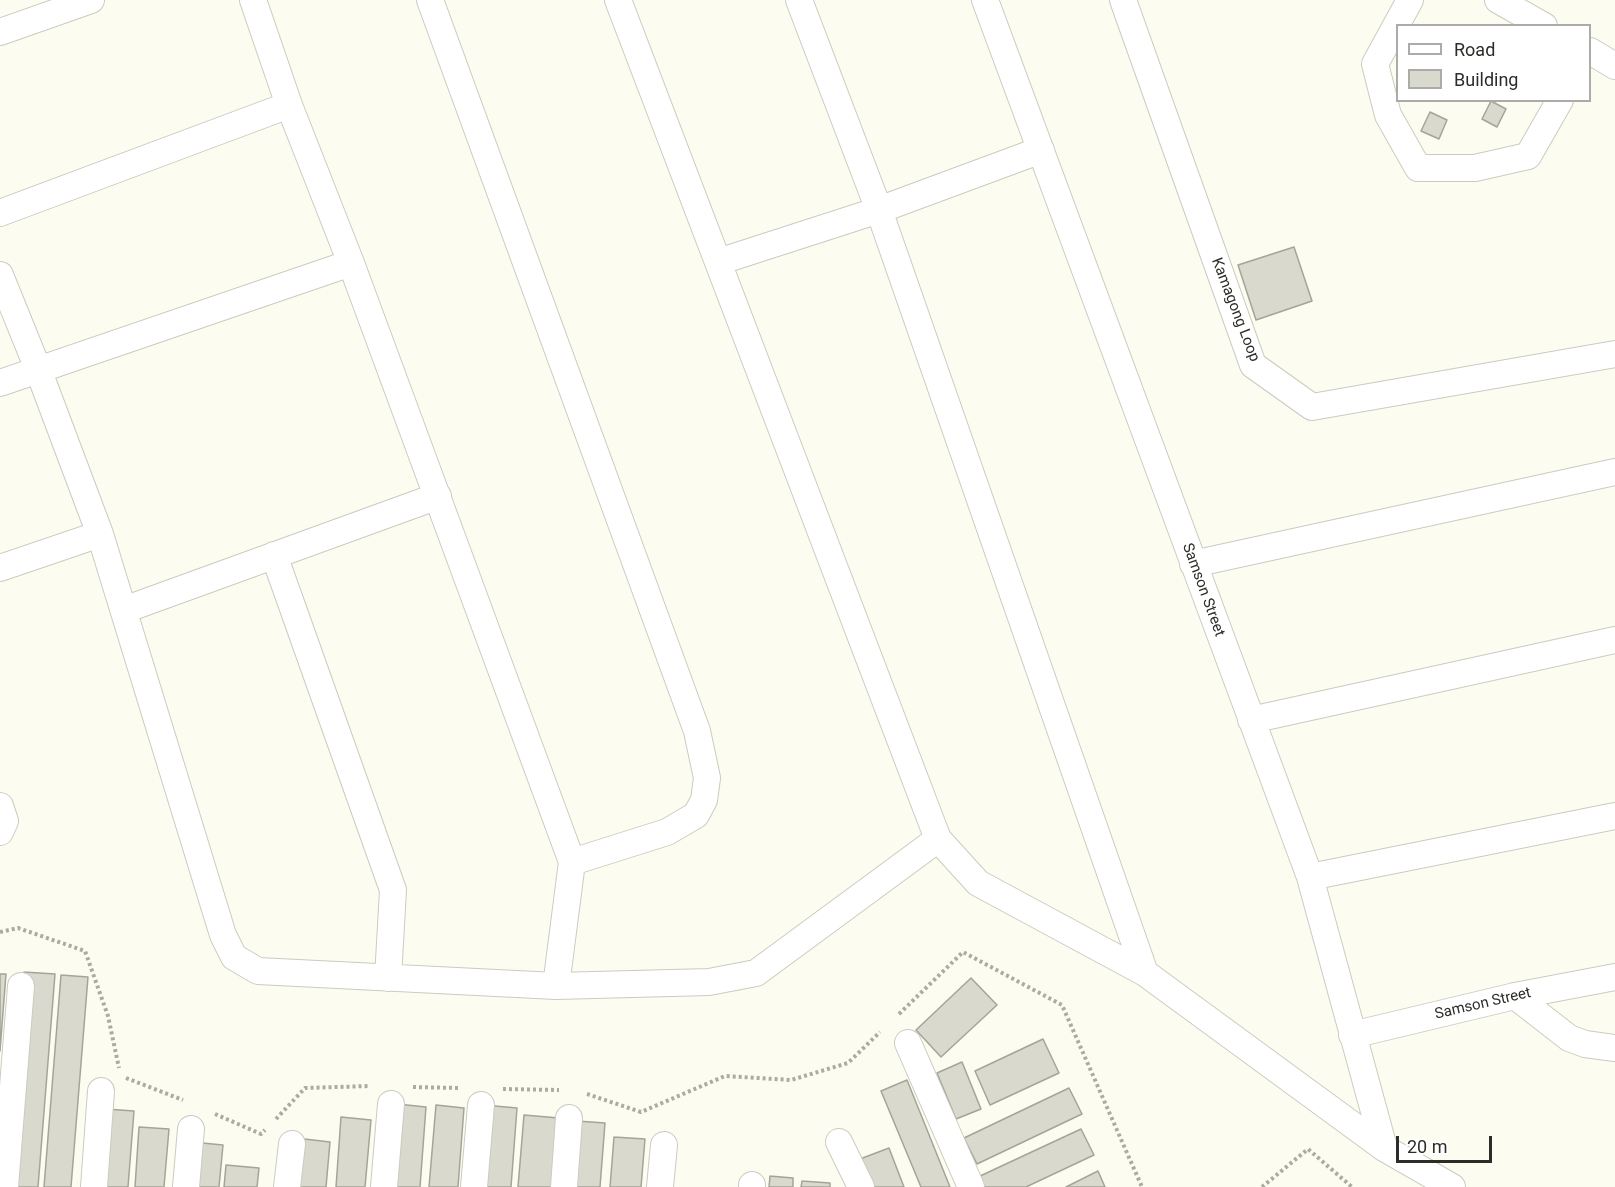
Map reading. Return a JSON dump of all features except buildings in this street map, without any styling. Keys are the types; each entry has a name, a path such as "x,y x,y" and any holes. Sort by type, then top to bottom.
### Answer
{"street":[{"path":"0,32 91,0"},
{"path":"253,0 288,105 351,263 572,862 556,986"},
{"path":"430,0 697,731 707,778 704,800 696,815 667,832 572,862"},
{"path":"618,0 938,839 978,883 1145,973 1384,1148 1452,1187"},
{"path":"798,0 879,210 1145,973"},
{"name":"Samson Street","path":"985,0 1310,877 1384,1148"},
{"name":"Kamagong Loop","path":"1123,0 1252,364 1312,406 1615,354"},
{"path":"1397,24 1410,0"},
{"path":"1498,0 1540,24"},
{"path":"1396,26 1375,64 1388,115 1418,168 1475,168 1528,156 1559,102"},
{"path":"1591,52 1615,66"},
{"path":"0,213 288,105"},
{"path":"718,262 879,210 1041,150"},
{"path":"0,383 351,263"},
{"path":"0,275 100,534 223,935 234,957 258,971 388,978 556,986 709,982 756,973 938,839"},
{"path":"1193,564 1615,472"},
{"path":"124,609 438,496"},
{"path":"0,568 100,534"},
{"path":"274,555 393,890 388,978"},
{"path":"1251,720 1615,640"},
{"path":"0,806 5,821 0,832"},
{"path":"1310,877 1615,816"},
{"name":"Samson Street","path":"1352,1035 1515,996 1615,977"},
{"path":"5,1187 21,986"},
{"path":"1515,996 1569,1038 1585,1044 1615,1048"},
{"path":"908,1044 971,1187"},
{"path":"94,1187 101,1091"},
{"path":"474,1187 482,1094"},
{"path":"384,1187 385,1095"},
{"path":"564,1187 569,1118"},
{"path":"186,1187 191,1129"},
{"path":"839,1187 839,1142 861,1187"},
{"path":"287,1187 292,1144"},
{"path":"660,1187 664,1145"}],"path":[{"path":"0,932 18,928 85,951 108,1016 121,1077 185,1101"},
{"path":"897,1016 963,952 1062,1005 1142,1187"},
{"path":"577,1090 641,1112 725,1076 791,1080 848,1063 881,1031"},
{"path":"411,1087 482,1094 566,1090"},
{"path":"213,1113 261,1134 305,1089 385,1095"},
{"path":"1262,1187 1308,1149 1352,1187"}]}
